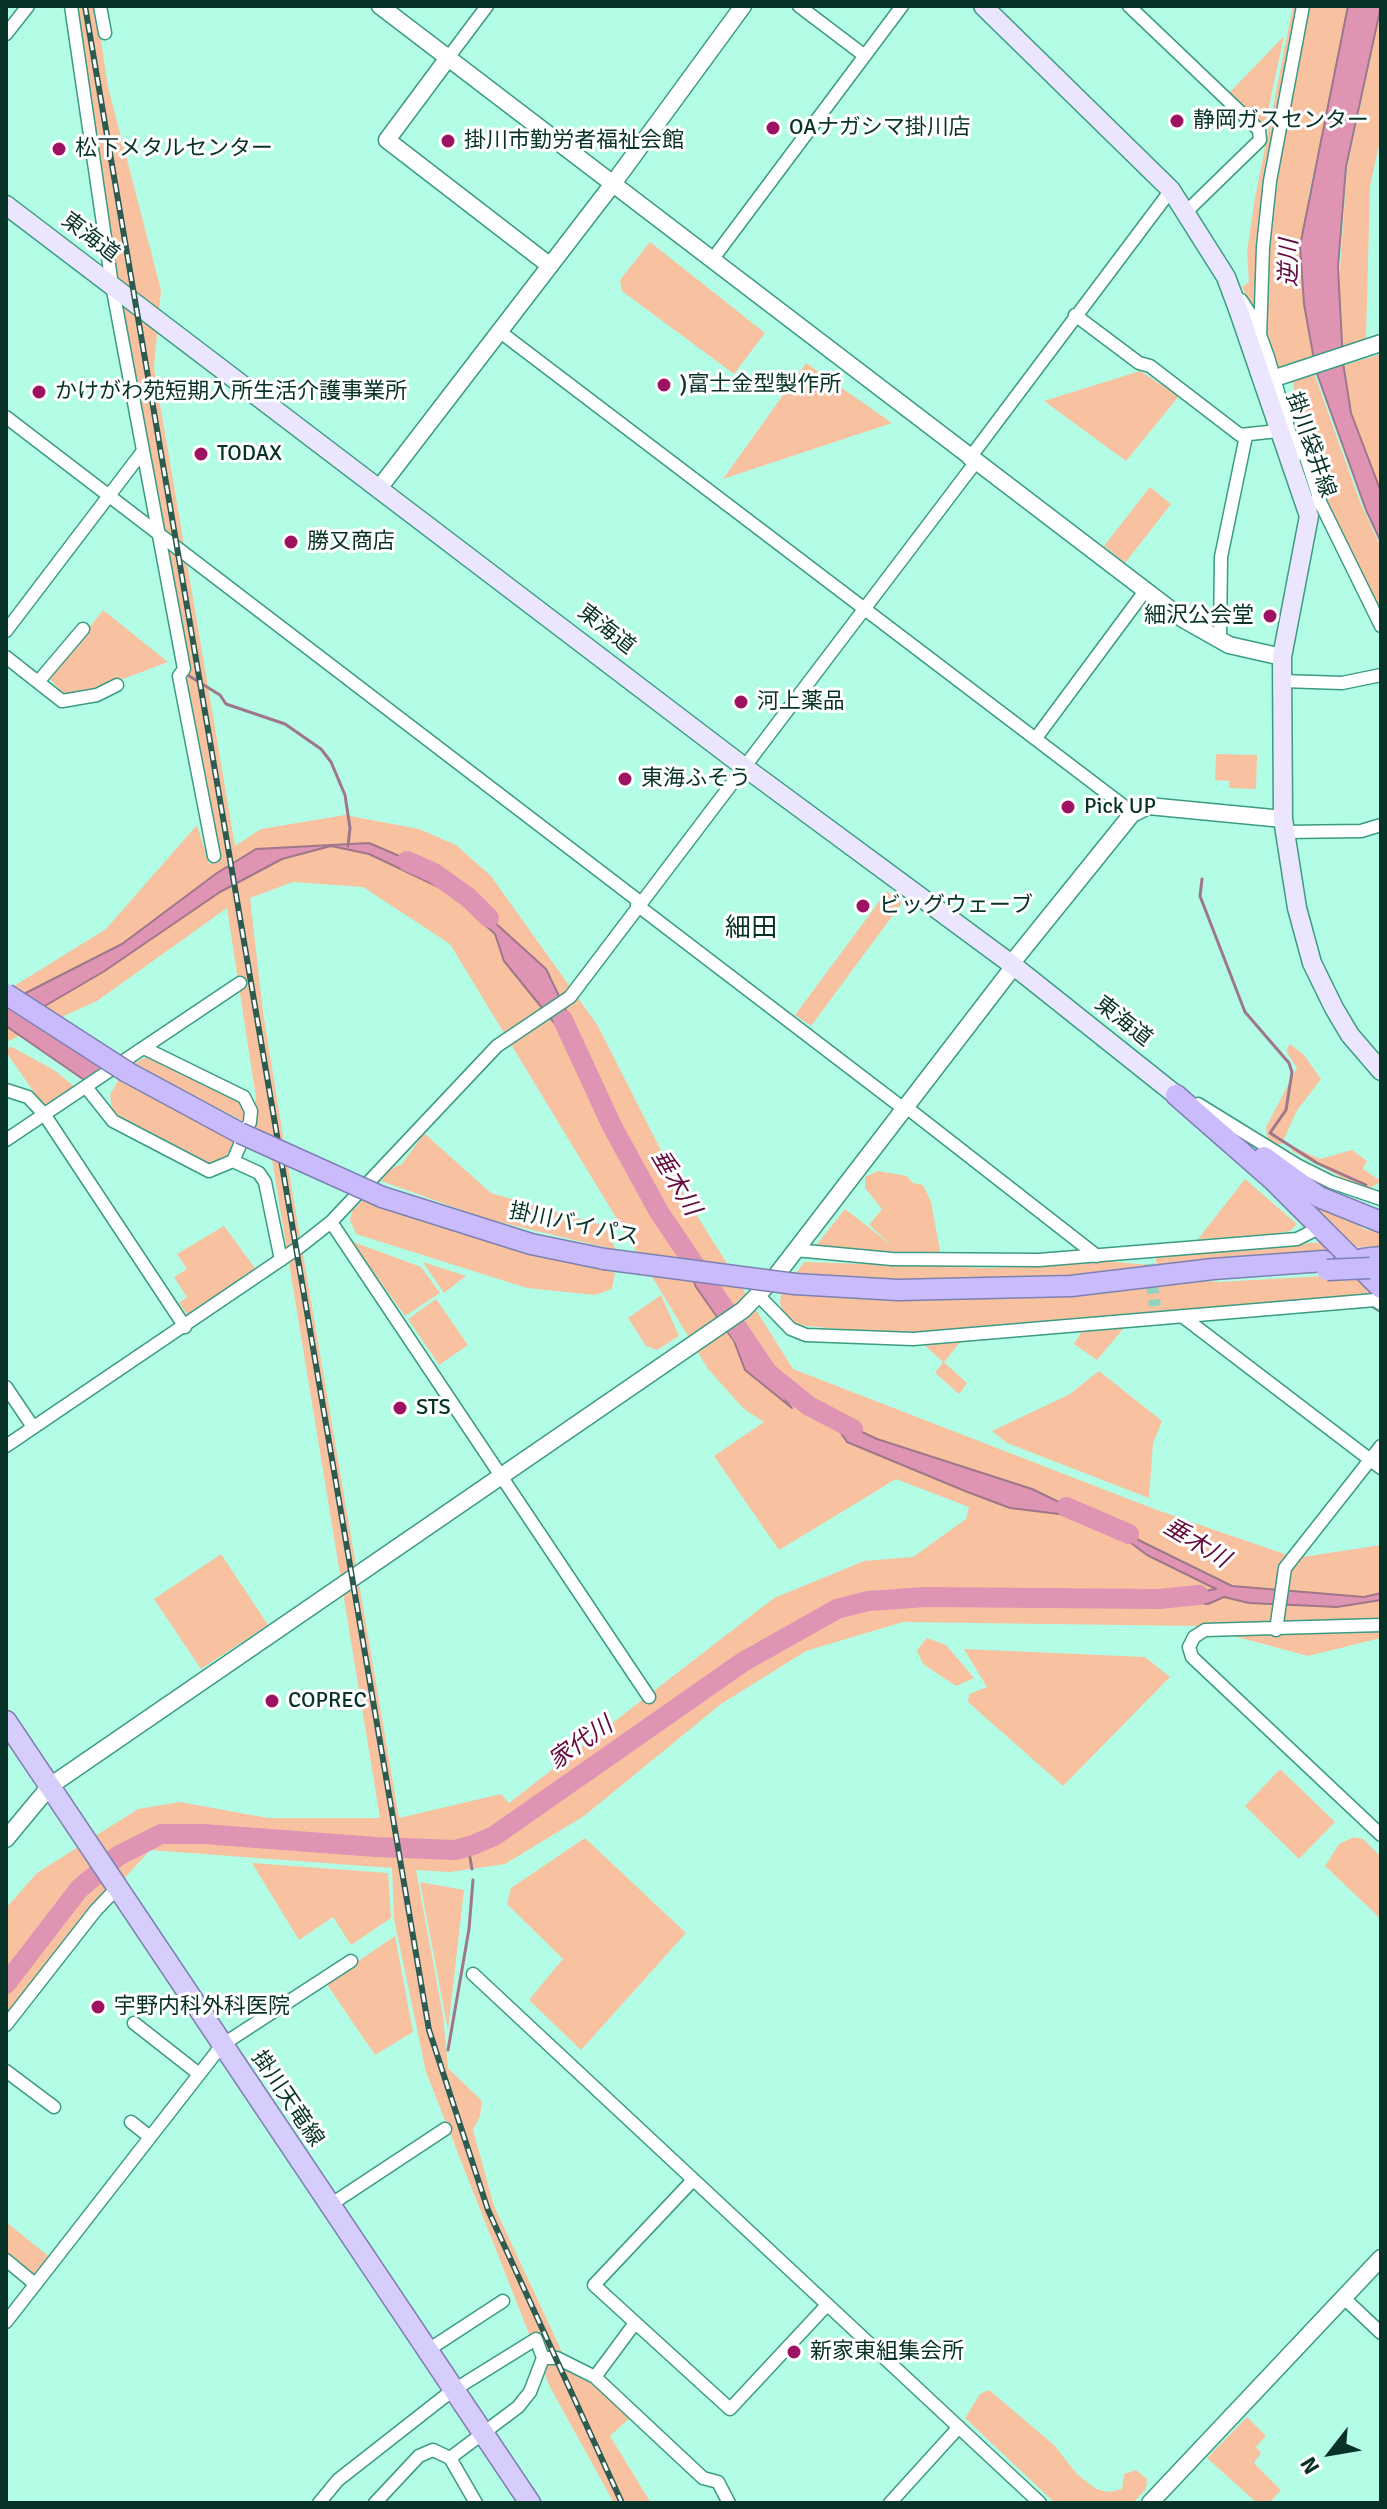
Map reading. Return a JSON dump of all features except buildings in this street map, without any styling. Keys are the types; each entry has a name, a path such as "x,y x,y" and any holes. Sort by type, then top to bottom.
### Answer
{"highway":[{"name":"掛川バイパス","path":"6,994 127,1072 240,1133 382,1197 531,1244 604,1259 795,1284 898,1290 1071,1286 1187,1275 1213,1269 1374,1263"},
{"path":"1176,1095 1319,1197 1381,1222"},
{"path":"1176,1095 1273,1180 1381,1288"}],"main road":[{"name":"掛川袋井線","path":"983,6 1171,190 1187,211 1226,277 1284,429 1310,499 1308,531 1282,657 1284,825 1297,908 1312,963 1350,1035 1381,1071"},
{"name":"東海道","path":"6,205 743,766 1012,965 1176,1095"},
{"name":"掛川天竜線","path":"6,1721 530,2503"}],"street":[{"path":"6,34 28,6"},
{"path":"71,6 112,285 184,669 179,676 214,856"},
{"path":"100,6 105,33"},
{"path":"380,6 972,461 1183,619 1220,640 1282,657"},
{"path":"487,6 387,140 549,265"},
{"path":"380,487 612,185 743,6"},
{"path":"799,6 865,56"},
{"path":"712,260 902,6"},
{"path":"1129,6 1259,130 1260,140 1187,211"},
{"path":"1260,337 1263,247 1270,181 1303,6"},
{"path":"6,1446 185,1327 331,1222 478,1066 518,1031 570,997 865,607 1075,315 1171,190"},
{"path":"1075,315 1246,436 1284,429 1279,376 1255,321 1226,277"},
{"path":"499,331 1133,813"},
{"path":"1279,376 1381,343"},
{"path":"6,417 158,530 1097,1256"},
{"path":"1220,640 1221,557 1246,436"},
{"path":"6,631 143,451"},
{"path":"1310,499 1381,626"},
{"path":"1036,738 1145,591"},
{"path":"38,682 83,629"},
{"path":"6,657 62,701 97,695 117,685"},
{"path":"1282,681 1342,683 1381,675"},
{"path":"6,1839 50,1786 743,1310 759,1296 1122,821 1148,806 1284,825 1361,831 1381,825"},
{"path":"6,1140 240,983"},
{"path":"86,1087 113,1121 209,1171 233,1161 250,1122 251,1111 244,1097 144,1048"},
{"path":"1151,1075 1297,1165 1331,1182 1381,1199"},
{"path":"6,1090 28,1097 44,1114 185,1327"},
{"path":"233,1161 259,1173 265,1182 281,1260"},
{"path":"331,1222 649,1697"},
{"path":"795,1250 980,1262 1097,1256 1148,1258 1297,1239 1319,1228"},
{"path":"759,1296 791,1329 823,1337 913,1339 1156,1312 1182,1316 1375,1300 1381,1304"},
{"path":"1182,1316 1376,1464"},
{"path":"6,1387 33,1427"},
{"path":"1276,1630 1285,1568 1376,1464 1381,1446"},
{"path":"1381,1625 1205,1630 1194,1637 1189,1647 1192,1657 1381,1835"},
{"path":"6,2025 96,1910 118,1887"},
{"path":"6,2322 222,2045 351,1961"},
{"path":"473,1974 1040,2503"},
{"path":"134,2023 199,2074"},
{"path":"6,2071 54,2107"},
{"path":"131,2122 150,2137"},
{"path":"330,2205 445,2129"},
{"path":"693,2180 594,2285 730,2409 827,2305"},
{"path":"1150,2503 1381,2258"},
{"path":"6,2260 35,2284"},
{"path":"1344,2298 1381,2333"},
{"path":"428,2350 503,2301"},
{"path":"595,2377 635,2323"},
{"path":"319,2503 338,2480 455,2390 536,2339 543,2358 530,2392 485,2435 450,2458"},
{"path":"543,2358 557,2358 595,2377 703,2478 718,2482 729,2503"},
{"path":"890,2503 959,2427"},
{"path":"375,2503 419,2456 433,2450 450,2458 476,2503"}],"shaded area":[{"path":"75,6 96,6 108,87 161,290 154,368 235,846 261,829 345,815 419,829 456,845 491,876 598,1026 681,1190 793,1369 1157,1510 1296,1558 1381,1545 1381,1638 1308,1656 1196,1626 903,1622 806,1651 721,1704 584,1816 505,1864 450,1872 416,1870 443,2016 448,2068 482,2101 480,2116 473,2130 494,2206 568,2365 595,2377 632,2416 610,2436 651,2503 614,2503 550,2387 426,2072 394,1919 392,1868 150,1850 96,1910 6,2025 6,1908 37,1873 138,1809 180,1802 268,1818 380,1818 270,1147 252,1130 256,1098 227,908 97,1001 6,1042 6,991 106,929 197,825 209,864 220,857 134,388","holes":["293,882 363,887 450,944 708,1369 744,1409 764,1422 714,1456 779,1550 896,1479 969,1507 966,1519 913,1557 864,1561 774,1598 509,1803 501,1794 399,1818 263,1012 250,898"]},
{"path":"1293,6 1351,6 1309,193 1301,253 1314,373 1360,502 1381,547 1381,613 1321,488 1298,423 1293,380 1278,366 1242,287 1249,282 1247,252 1255,198"},
{"path":"1348,6 1381,6 1346,167 1338,267 1343,362 1351,413 1381,492 1381,542 1366,510 1316,371 1304,304 1300,246"},
{"path":"1381,10 1381,136 1370,186 1366,341 1343,350 1339,283 1347,169"},
{"path":"1284,36 1264,129 1228,94"},
{"path":"650,242 765,333 734,374 622,291 620,280"},
{"path":"1381,354 1381,496 1351,413 1345,365"},
{"path":"806,363 892,423 723,479"},
{"path":"1140,371 1179,396 1126,461 1044,401"},
{"path":"1150,487 1171,504 1125,563 1104,546"},
{"path":"103,610 168,662 86,693 65,696 50,679"},
{"path":"1216,754 1257,755 1256,789 1229,788 1229,781 1215,780"},
{"path":"369,843 425,867 471,901 546,969 570,1019 577,1051 504,961 495,934 449,892 369,854 331,846 282,859 220,892 103,972 26,1017 110,1070 90,1084 6,1026 6,1003 122,944 217,873 256,849"},
{"path":"887,891 902,903 811,1026 795,1015"},
{"path":"1290,1044 1304,1055 1321,1079 1296,1112 1282,1144 1277,1145 1267,1138 1266,1127 1297,1068 1286,1051"},
{"path":"10,1046 54,1070 76,1088 45,1108 6,1052"},
{"path":"150,1055 238,1099 246,1114 243,1121 133,1064"},
{"path":"120,1077 235,1138 226,1161 211,1167 130,1124 112,1110 110,1095"},
{"path":"424,1133 491,1193 605,1226 616,1250 487,1219 381,1181 390,1169 402,1164"},
{"path":"1296,1148 1320,1159 1352,1150 1367,1161 1363,1169 1381,1181 1371,1188 1348,1181 1290,1150"},
{"path":"1259,1161 1364,1229 1381,1233 1381,1246 1348,1248"},
{"path":"878,1171 907,1176 913,1183 923,1185 931,1202 940,1250 934,1256 814,1248 845,1209 894,1247 869,1225 882,1209 865,1188 865,1177"},
{"path":"1245,1179 1297,1224 1290,1231 1262,1236 1198,1239"},
{"path":"363,1200 615,1273 612,1289 595,1295 527,1288 356,1234 350,1220 352,1211"},
{"path":"224,1226 255,1268 188,1316 179,1303 187,1297 174,1277 187,1269 177,1254"},
{"path":"351,1241 421,1267 440,1293 405,1316"},
{"path":"1324,1242 1327,1249 1322,1251 1156,1265 1156,1255"},
{"path":"684,1255 762,1370 792,1408 745,1370 734,1341 696,1287"},
{"path":"1095,1260 1149,1265 1188,1280 1219,1282 1358,1274 1381,1295 894,1334 796,1325 783,1314 780,1303 781,1294 804,1262 991,1268"},
{"path":"423,1262 466,1276 444,1293"},
{"path":"661,1295 679,1336 657,1350 646,1346 628,1318"},
{"path":"436,1299 468,1345 439,1365 408,1319"},
{"path":"1124,1328 1097,1360 1074,1344 1082,1331"},
{"path":"961,1341 944,1362 967,1383 959,1394 935,1373 943,1362 923,1344"},
{"path":"1099,1371 1162,1421 1153,1443 1149,1498 1007,1443 992,1431 1070,1394"},
{"path":"830,1417 877,1439 1032,1489 1092,1518 1010,1508 965,1491 847,1442"},
{"path":"1106,1524 1232,1586 1364,1597 1381,1593 1381,1600 1337,1607 1249,1603 1224,1597 1208,1604 1165,1598 1216,1589 1147,1555"},
{"path":"221,1554 268,1625 201,1669 154,1599"},
{"path":"927,1638 946,1645 974,1678 956,1686 923,1664 917,1650"},
{"path":"964,1649 1145,1657 1170,1677 1063,1786 968,1702 969,1694 987,1687"},
{"path":"1280,1769 1335,1822 1299,1859 1245,1806"},
{"path":"1354,1837 1363,1839 1381,1857 1381,1919 1325,1866 1339,1844"},
{"path":"585,1838 686,1933 581,2050 529,2000 563,1959 507,1904 511,1888"},
{"path":"252,1863 388,1873 391,1918 351,1945 333,1917 299,1940"},
{"path":"420,1882 464,1890 448,2030"},
{"path":"395,1936 413,2032 375,2055 326,1983"},
{"path":"6,2222 51,2258 35,2280 6,2256"},
{"path":"989,2390 1054,2445 1077,2474 1096,2489 1109,2492 1122,2489 1124,2474 1136,2470 1147,2479 1146,2489 1133,2503 1055,2503 965,2418 980,2394"},
{"path":"1247,2417 1266,2436 1256,2447 1261,2453 1254,2463 1281,2490 1269,2503 1257,2503 1207,2458"}],"waterway":[{"path":"186,674 220,695 226,704 285,724 321,749 331,762 345,795 350,828 348,846"},
{"name":"垂木川","path":"407,861 434,873 469,898 489,918"},
{"path":"1202,879 1200,896 1245,1012 1289,1063 1292,1072 1286,1110 1270,1133 1317,1163 1366,1185"},
{"name":"垂木川","path":"563,1020 612,1126 659,1212 768,1373 809,1406 853,1429"},
{"path":"1370,1305 1381,1312"},
{"name":"垂木川","path":"1066,1507 1129,1534"},
{"name":"家代川","path":"6,1984 79,1889 118,1856 161,1834 455,1850 473,1845 494,1836 743,1662 837,1609 868,1601 926,1597 1159,1599 1199,1595"},
{"path":"468,1846 472,1869"},
{"path":"448,2050 469,1929 473,1880"}],"tunnel":[{"path":"1149,1264 1155,1306"}],"railway":[{"path":"85,6 429,2030 488,2210 622,2503"}],"place":[{"name":"静岡ガスセンター","path":"1177,121"},
{"name":"OAナガシマ掛川店","path":"773,128"},
{"name":"掛川市勤労者福祉会館","path":"448,141"},
{"name":"松下メタルセンター","path":"59,149"},
{"name":")富士金型製作所","path":"664,385"},
{"name":"かけがわ苑短期入所生活介護事業所","path":"39,392"},
{"name":"TODAX","path":"201,454"},
{"name":"勝又商店","path":"291,542"},
{"name":"細沢公会堂","path":"1270,616"},
{"name":"河上薬品","path":"741,702"},
{"name":"東海ふそう","path":"625,779"},
{"name":"Pick UP","path":"1068,807"},
{"name":"ビッグウェーブ","path":"863,906"},
{"name":"STS","path":"400,1408"},
{"name":"COPREC","path":"272,1701"},
{"name":"宇野内科外科医院","path":"98,2007"},
{"name":"新家東組集会所","path":"794,2352"}],"district":[{"name":"細田","path":"751,929"}],"water label":[{"name":"逆川","path":"1290,263"}]}
